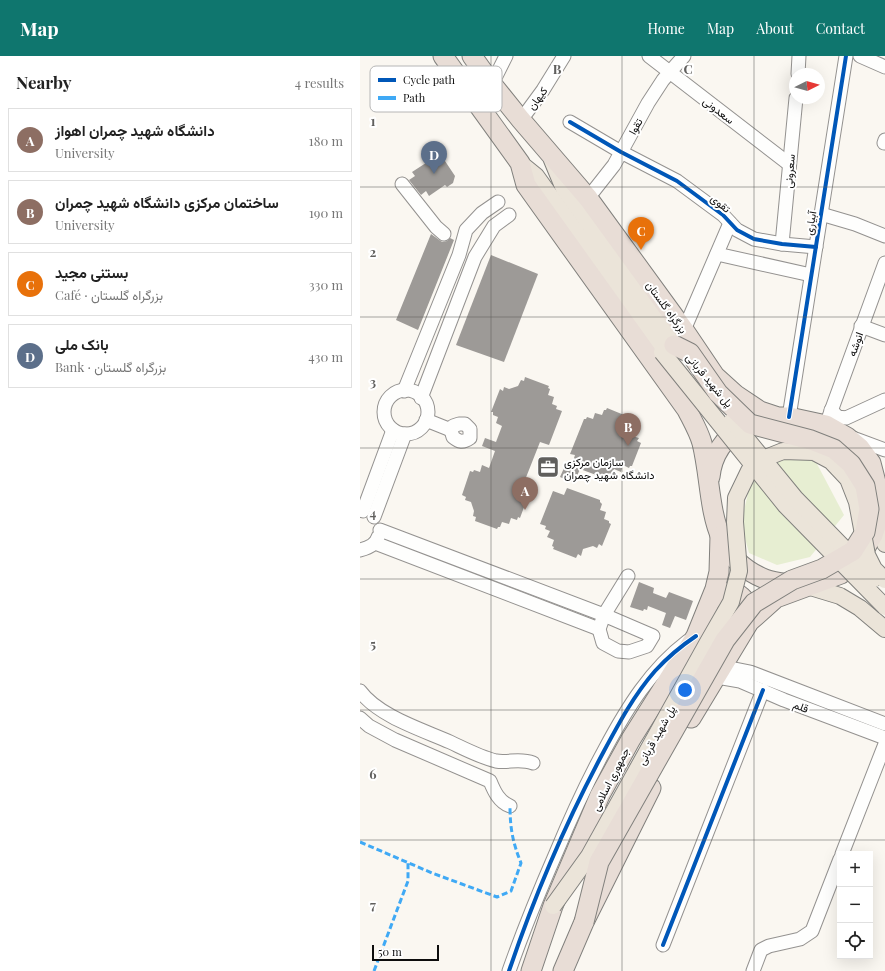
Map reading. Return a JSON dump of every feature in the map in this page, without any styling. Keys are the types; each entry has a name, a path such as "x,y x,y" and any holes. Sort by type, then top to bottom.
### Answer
{"highway":[{"path":"443,56 450,66"},
{"name":"بزرگراه گلستان","path":"472,56 479,66"},
{"name":"بزرگراه گلستان","path":"502,96 549,154 588,198 673,342 736,395 760,411 784,417 829,418 860,448 871,463 883,508"},
{"path":"483,112 520,163 526,186 687,410 702,442 714,519 720,536 732,557 748,571 766,580 807,586"},
{"name":"پل شهید قربانی","path":"584,922 598,862 725,640 754,603 792,580 822,569 853,551 865,532 869,509 865,486 852,464 834,449 811,440 750,424 718,393 690,353 673,342"},
{"path":"709,481 715,456 722,445 736,430 752,421 765,418 784,417"},
{"path":"563,971 584,922 662,766 749,622 776,598 841,574 860,557 873,535 883,508"},
{"name":"جمهوری اسلامی","path":"531,971 553,906 600,795 631,739 696,636 712,599 719,572 720,536"},
{"path":"712,599 721,594 733,592 741,595 746,601 749,622"}],"main road":[{"path":"549,154 564,189 673,342"},
{"path":"520,163 536,176 673,342"},
{"name":"پل شهید قربانی","path":"673,342 711,395 795,498 885,590"},
{"name":"پل شهید قربانی","path":"673,342 786,506 885,607"},
{"name":"پل شهید قربانی","path":"553,906 589,856 731,602 739,571 735,522 736,498 749,471 768,457 783,451 814,452 831,461 848,479 857,502 867,554 874,569 885,580"},
{"path":"883,508 885,544"},
{"path":"807,586 840,596 860,608 885,629"}],"street":[{"path":"501,66 506,56"},
{"name":"کیهان","path":"521,120 543,90 564,56"},
{"name":"سعدونی","path":"648,56 790,164"},
{"name":"تقوا","path":"588,198 614,165 648,103 670,72 684,56"},
{"path":"798,68 799,56"},
{"name":"آبیاری","path":"784,417 816,247 846,56"},
{"path":"867,57 885,67"},
{"name":"سعرونی","path":"782,244 795,104"},
{"name":"تقوی","path":"570,122 620,152 677,181 723,215 737,230 754,239 782,244 816,247"},
{"path":"402,184 436,227 444,234"},
{"path":"404,391 459,255 466,230 482,213 498,202"},
{"path":"482,213 494,226"},
{"path":"821,214 855,224 885,236"},
{"path":"421,398 476,257 494,226 509,215"},
{"path":"673,342 717,254 730,223"},
{"path":"717,254 811,275"},
{"name":"انوشه","path":"829,418 861,326 884,268"},
{"path":"443,294 459,300"},
{"path":"861,326 885,335"},
{"path":"422,345 439,351"},
{"path":"407,390 417,394 421,398 425,401 428,411 426,420 419,430 409,434 390,428 384,419 384,408 388,398 397,392 407,390"},
{"path":"829,418 846,418 885,400"},
{"path":"426,420 451,430"},
{"path":"365,551 378,540 380,530 377,520 370,513 361,511 399,432"},
{"path":"374,517 399,432"},
{"path":"847,437 885,450"},
{"path":"380,530 604,615 653,636 647,646 629,652 618,651 604,643 599,629 604,615 628,576"},
{"path":"365,551 599,629"},
{"path":"509,971 523,930 584,787 624,713 654,672 678,649 696,636"},
{"path":"716,677 735,669 750,672 885,724"},
{"name":"قلم","path":"716,677 740,681 885,738"},
{"path":"663,945 763,690"},
{"path":"360,691 381,710 405,723 479,755 497,761 526,760 533,763"},
{"path":"360,718 369,726 394,740 490,781"},
{"path":"843,851 885,744"},
{"path":"497,761 490,781 496,795 504,804 510,806"},
{"path":"753,971 761,950 769,946 800,939 812,930 837,867"}],"green space":[{"path":"798,454 816,462 844,515 810,557 777,565 749,553 741,523 750,485 778,462"}],"building":[{"path":"434,154 441,155 455,176 453,183 447,187 445,185 429,196 426,191 421,195 409,180 415,176 412,172 429,161 427,159"},
{"path":"431,234 442,242 447,241 450,238 454,240 418,330 396,320"},
{"path":"491,255 538,274 504,362 456,345"},
{"path":"525,377 549,386 548,388 550,389 548,395 554,397 552,404 557,406 556,409 562,411 549,445 540,442 525,480 533,483 520,518 518,517 517,520 511,518 509,524 502,522 500,527 497,529 475,521 476,517 473,516 474,511 471,502 465,500 466,497 462,495 470,471 473,472 474,470 480,472 482,465 489,468 495,451 482,446 485,438 496,442 502,426 496,423 498,417 493,415 493,412 491,412 500,389 503,391 504,387 509,389 518,386 521,380 524,381"},
{"path":"607,408 629,417 628,421 631,422 629,426 632,436 639,438 637,441 641,443 632,466 629,468 623,465 621,472 614,469 612,475 609,473 607,479 580,469 574,483 560,477 564,468 570,470 575,455 570,454 584,419 587,417 593,419 595,413 602,415 604,410"},
{"path":"567,488 600,500 602,504 600,510 606,512 604,519 609,521 611,524 602,546 599,544 597,548 593,546 583,549 581,556 578,554 576,558 553,549 554,547 552,546 554,540 547,537 550,531 545,529 546,526 540,524 553,491 564,495"},
{"path":"639,582 654,588 653,593 666,598 669,592 693,601 686,620 675,616 670,628 662,625 666,613 648,606 647,610 644,609 643,611 630,607"}],"marked path":[{"path":"360,842 432,873 497,897 511,891 521,863 512,836 510,806"},
{"path":"374,971 408,881 408,863"}],"cycle path":[{"path":"789,417 846,56"},
{"path":"570,122 621,152 677,181 723,215 737,230 754,239 782,244 816,247"},
{"path":"509,971 529,915 564,831 615,730 647,680 674,652 696,636"},
{"path":"663,945 763,690"}],"place":[{"name":"بانک ملی","path":"434,174"},
{"name":"بستنی مجید","path":"641,250"},
{"name":"ساختمان مرکزی دانشگاه شهید چمران","path":"628,446"},
{"name":"سازمان مرکزی دانشگاه شهید چمران","path":"548,467"},
{"name":"دانشگاه شهید چمران اهواز","path":"525,510"}]}
